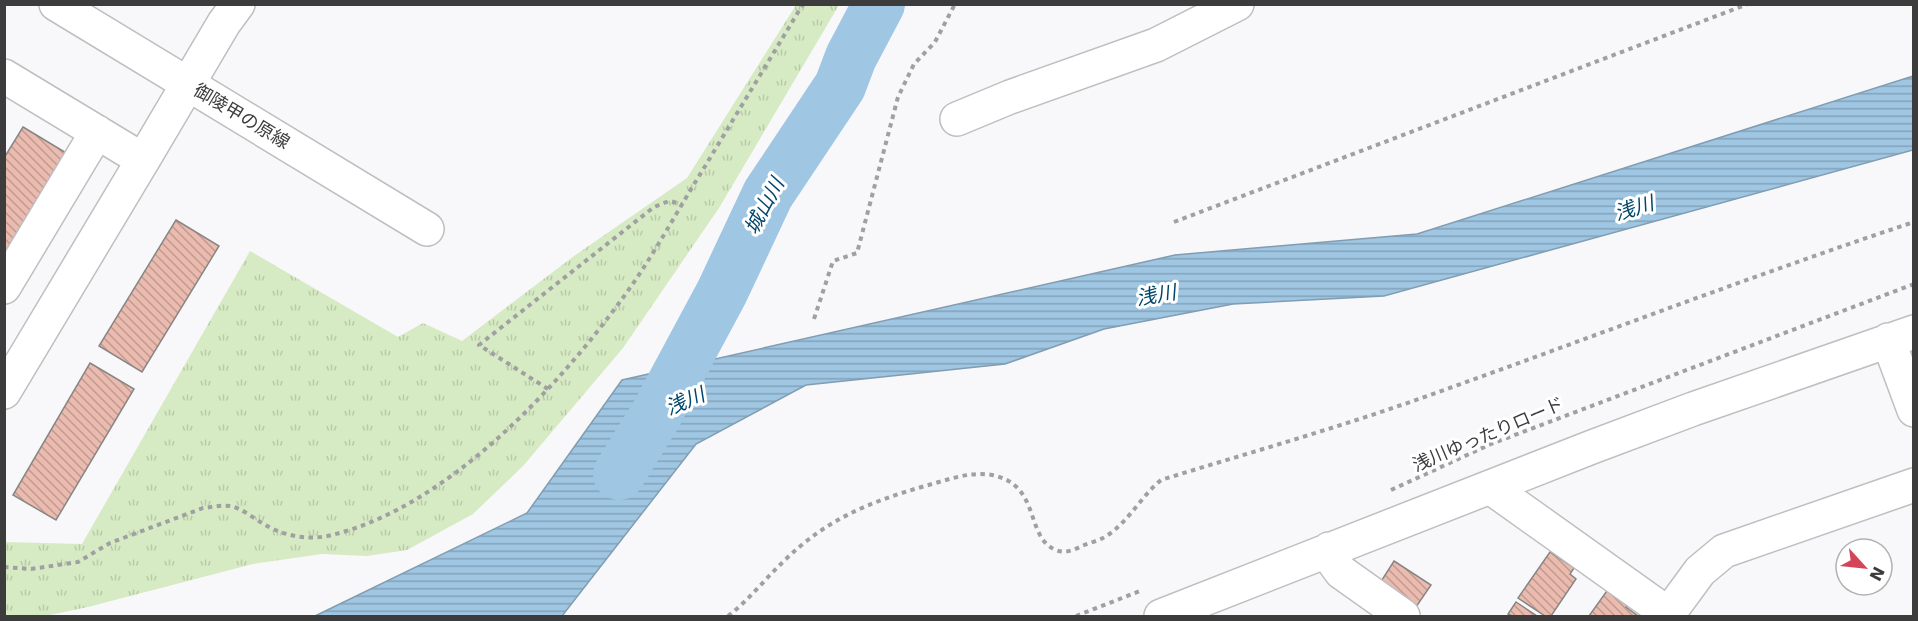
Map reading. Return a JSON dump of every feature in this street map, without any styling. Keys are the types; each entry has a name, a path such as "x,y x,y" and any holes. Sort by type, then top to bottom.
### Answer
{"street":[{"name":"御陵甲の原線","path":"56,4 427,229"},
{"path":"4,392 224,23 238,4"},
{"path":"957,119 1010,97 1156,45 1237,4"},
{"path":"4,76 143,160"},
{"path":"4,287 97,132"},
{"path":"1152,603 1329,549 1693,409 1901,336 1914,410"},
{"path":"1490,487 1669,616 1700,572 1724,551 1914,484"},
{"path":"1329,549 1333,561 1341,572 1403,616"}],"path":[{"path":"4,567 31,568 78,562 120,540 203,508 219,506 232,507 288,535 329,536 388,514 438,485 476,459 579,354 623,297 803,4"},
{"path":"814,319 833,261 857,253 898,97 914,64 935,42 955,4"},
{"path":"1174,222 1748,4"},
{"path":"548,388 479,345 654,207 669,201 681,204"},
{"path":"729,616 738,610 784,560 825,526 861,507 902,492 972,474 993,476 1009,482 1022,491 1047,546 1059,552 1071,551 1104,537 1120,525 1151,488 1161,480 1380,412 1838,247 1914,222"},
{"name":"浅川ゆったりロード","path":"1386,492 1491,444 1914,284"},
{"path":"1076,616 1152,603"}],"green space":[{"path":"796,5 839,5 719,208 623,348 523,466 473,514 407,550 367,556 322,554 253,564 88,607 45,616 5,616 5,542 82,544 250,251 398,337 423,323 462,341 574,256 687,178"}],"water":[{"name":"浅川","path":"1913,76 1913,150 1384,296 1233,304 1104,329 1005,364 806,385 696,444 562,616 315,616 527,513 622,380 1175,255 1417,234"}],"building":[{"path":"23,127 68,154 4,261 4,158"},
{"path":"176,220 219,246 142,372 99,346"},
{"path":"90,363 134,389 56,520 13,495"},
{"path":"1550,552 1574,568 1570,574 1576,579 1551,616 1545,616 1518,598"},
{"path":"1394,561 1431,585 1416,607 1380,583"},
{"path":"1609,588 1630,602 1626,607 1638,616 1589,616"},
{"path":"1516,602 1537,616 1508,614"}],"waterway":[{"name":"城山川","path":"619,474 657,413 722,292 768,194 840,86 851,57 879,4"}]}
